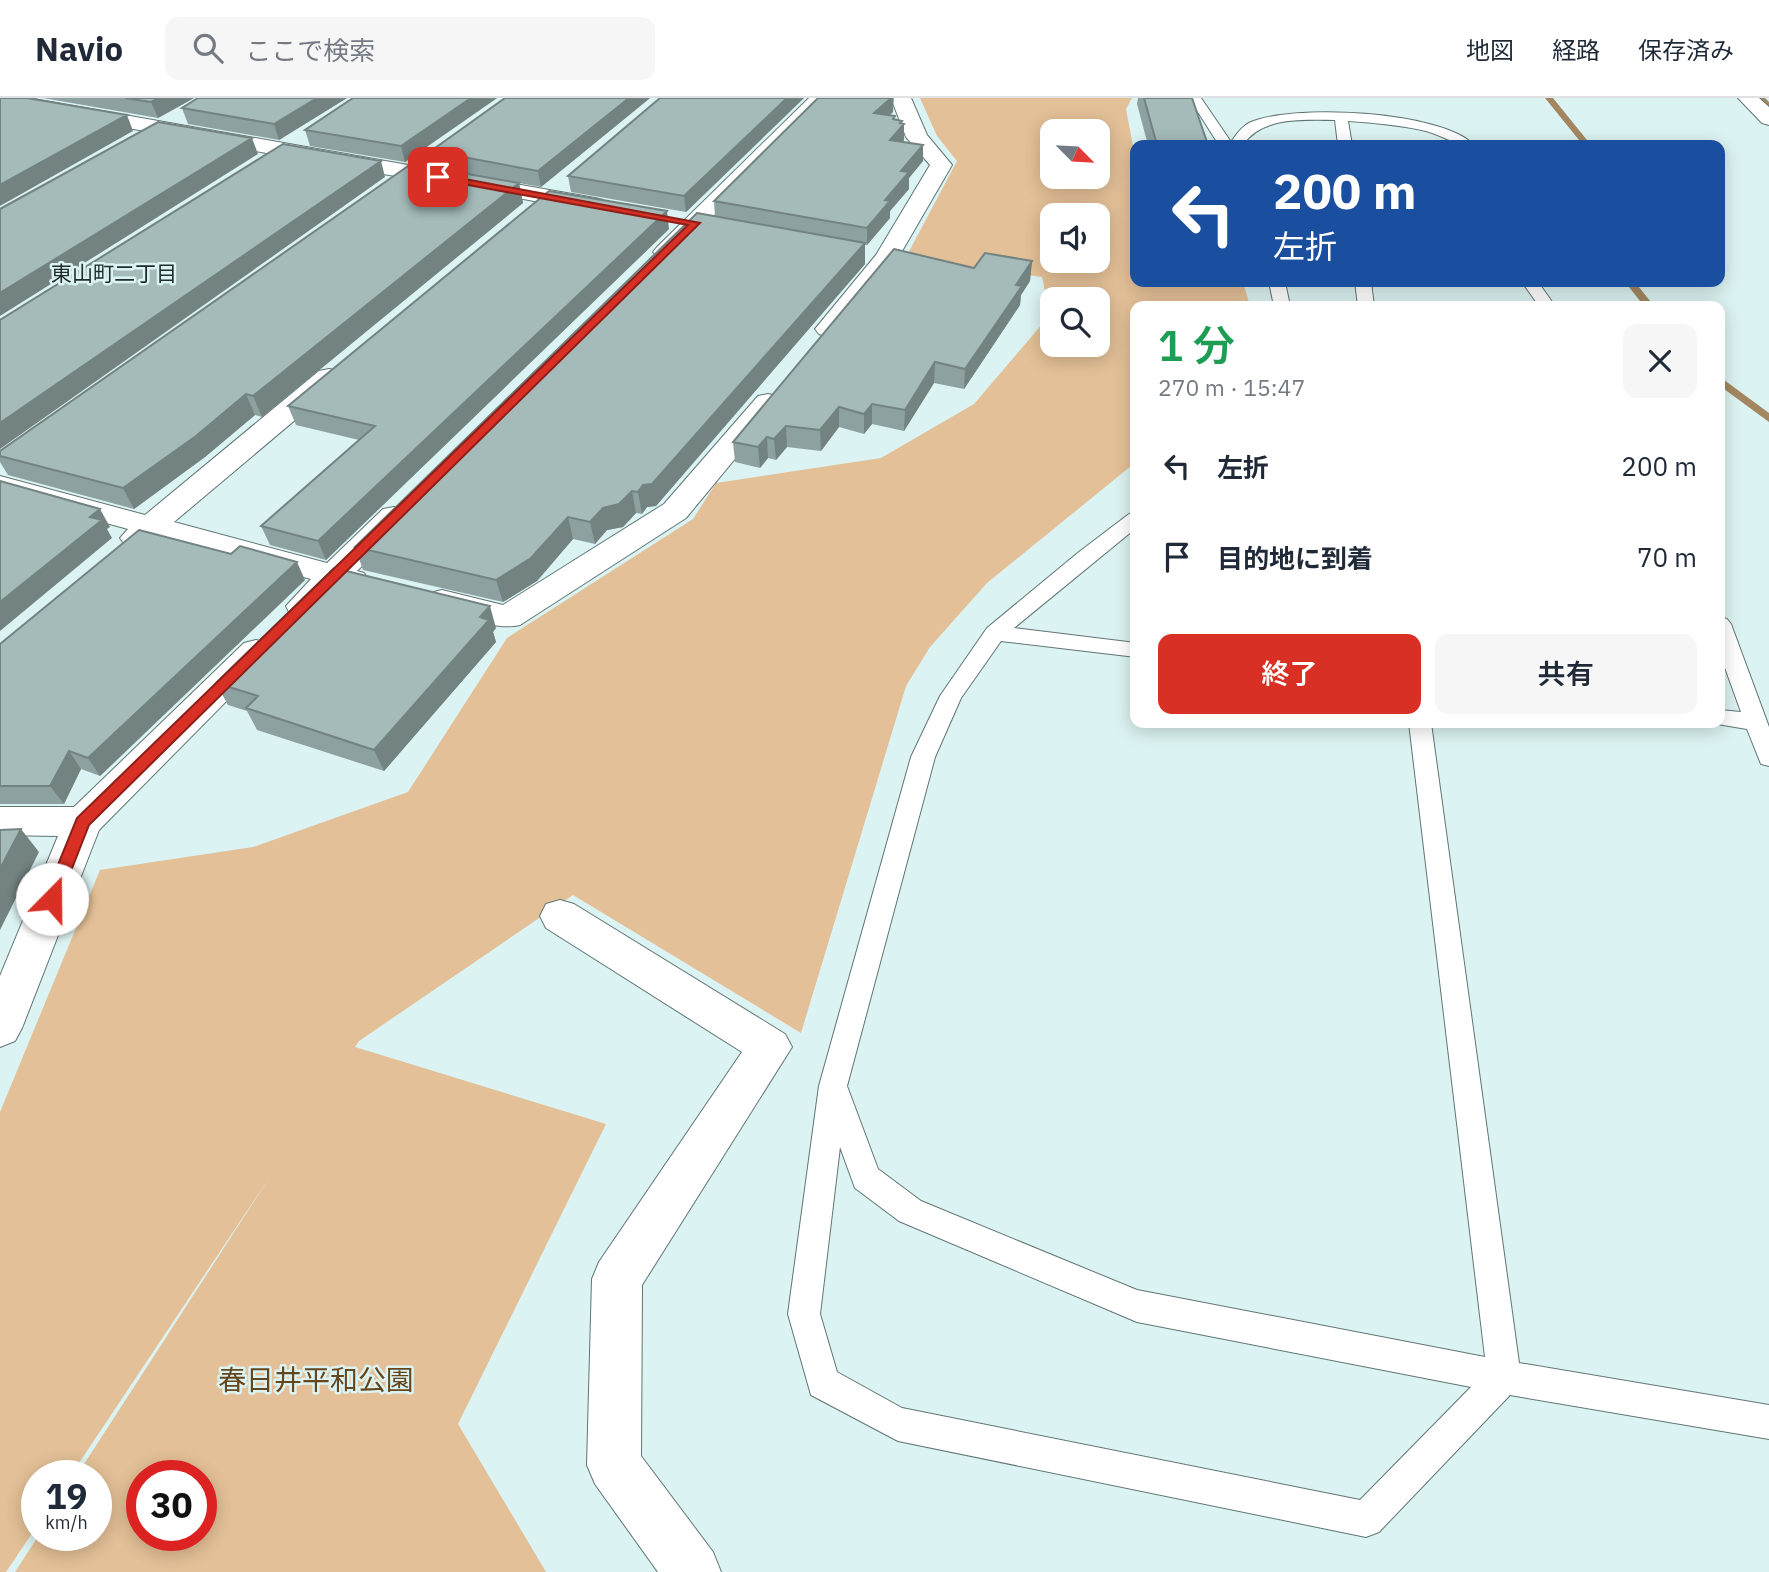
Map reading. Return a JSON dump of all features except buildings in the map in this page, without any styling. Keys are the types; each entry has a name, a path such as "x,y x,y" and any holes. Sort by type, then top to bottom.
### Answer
{"street":[{"path":"646,271 681,221 820,98"},
{"path":"812,349 872,255 941,165 917,137 901,98"},
{"path":"1748,98 1769,119"},
{"path":"0,99 53,102 161,127 285,150 421,164 557,188 614,209"},
{"path":"11,124 53,102"},
{"path":"127,147 193,110"},
{"path":"262,164 308,135"},
{"path":"377,196 421,164"},
{"path":"526,215 557,188"},
{"path":"681,221 722,228"},
{"path":"111,559 344,365"},
{"path":"4,470 151,525 333,575 508,617 675,511 787,379"},
{"path":"0,1028 83,822 411,499"},
{"path":"0,821 83,822"},
{"path":"560,916 770,1047 617,1279 614,1465 693,1572"}],"lane":[{"path":"1195,98 1223,140"},
{"path":"1239,140 1255,125 1273,119 1341,117 1422,127 1459,140"},
{"path":"1341,117 1344,140"},
{"path":"1130,523 995,633 951,696 923,757 834,1086 804,1314 823,1383 898,1424 1366,1519 1504,1377"},
{"path":"995,633 1130,649"},
{"path":"1725,638 1769,758"},
{"path":"1725,719 1756,722"},
{"path":"1421,728 1504,1377"},
{"path":"834,1086 866,1178 910,1211 1138,1306 1504,1377 1769,1422"}],"green space":[{"name":"春日井平和公園","path":"920,98 1132,98 1126,109 1132,140 1130,287 1244,287 1249,301 1130,301 1130,467 987,583 930,647 906,686 801,1033 573,895 359,1041 355,1047 606,1124 458,1424 546,1572 15,1572 29,1551 112,1551 112,1460 87,1460 273,1172 81,1460 21,1460 21,1550 6,1572 0,1572 0,1112 100,870 253,847 408,792 507,638 693,519 716,483 881,458 974,404 1040,327 1040,357 1110,357 1110,287 1044,287 1042,277 905,259 957,161 937,136"}],"waterway":[{"path":"1549,98 1583,140"},
{"path":"1760,98 1769,107"},
{"path":"1634,287 1645,301"},
{"path":"1725,384 1769,419"}],"district":[{"name":"東山町二丁目","path":"114,274"}],"route":[{"path":"52,899 83,822 695,223 438,177"}]}
